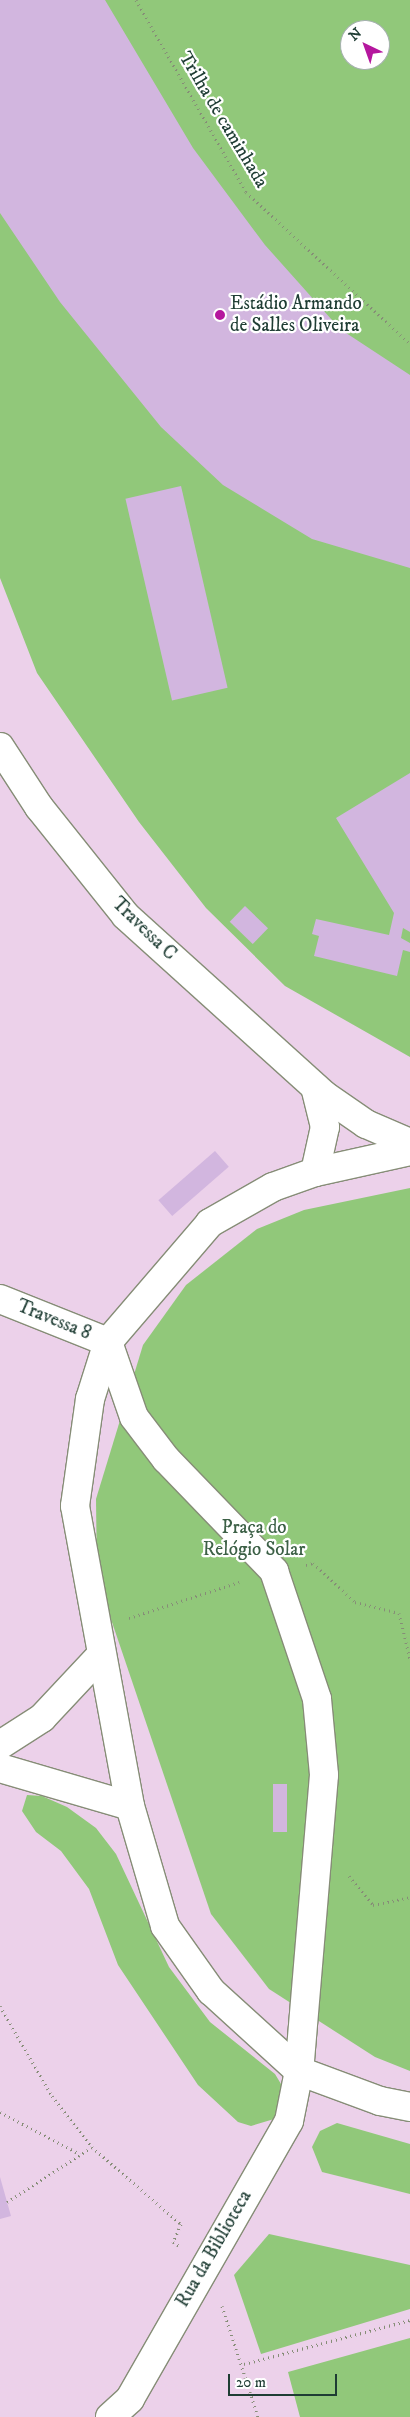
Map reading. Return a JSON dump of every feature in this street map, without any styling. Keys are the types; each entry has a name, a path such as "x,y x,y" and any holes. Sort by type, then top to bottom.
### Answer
{"street":[{"name":"Travessa C","path":"0,747 39,806 126,916 315,1087 355,1118 410,1143"},
{"path":"314,1172 325,1127 315,1087"},
{"path":"410,1151 314,1172 273,1187 210,1223 108,1342 90,1399 75,1506 130,1806 165,1926 211,1991 299,2071 380,2101 410,2107"},
{"name":"Travessa 8","path":"0,1299 108,1342"},
{"path":"108,1342 134,1417 166,1459 274,1571"},
{"name":"Rua da Biblioteca","path":"110,2417 130,2398 205,2261 289,2121 299,2071 324,1775 317,1699 274,1571"},
{"path":"0,1745 42,1718 101,1655"},
{"path":"0,1768 130,1806"}],"path":[{"name":"Trilha de caminhada","path":"136,0 246,192 410,344"},
{"path":"96,1628 274,1571 313,1563 356,1602 399,1613 410,1659"},
{"path":"374,1905 410,1897"},
{"path":"0,2006 52,2096 92,2147 181,2224 173,2242"},
{"path":"0,2112 80,2154"},
{"path":"7,2202 92,2147"},
{"path":"205,2261 244,2364 258,2417"},
{"path":"244,2364 410,2320"}],"shaded area":[{"path":"0,0 410,0 410,2417 0,2417"}],"green space":[{"path":"0,0 410,0 410,1057 285,986 206,908 139,822 37,673 0,578"},
{"name":"Praça do Relógio Solar","path":"410,1188 410,2071 375,2057 269,1989 211,1914 97,1578 96,1499 143,1345 186,1285 257,1229 304,1210"},
{"path":"27,1795 42,1796 67,1807 96,1828 116,1854 169,1967 210,2022 275,2074 281,2084 284,2096 274,2119 251,2126 238,2122 198,2085 118,1965 89,1889 61,1851 36,1832 22,1811"},
{"path":"337,2123 410,2144 410,2194 322,2172 312,2147 320,2131"},
{"path":"269,2234 410,2265 410,2309 261,2354 234,2275"},
{"path":"410,2338 410,2417 300,2417 288,2372"}],"building":[{"path":"0,0 105,0 193,148 265,245 340,329 410,375 410,568 312,539 223,485 161,427 60,302 0,213"},
{"path":"181,486 228,688 172,701 125,499"},
{"path":"410,773 410,932 403,928 401,938 410,943 410,952 403,950 397,976 314,956 319,936 312,934 316,919 389,935 394,913 336,818"},
{"path":"245,906 268,928 253,944 230,922"},
{"path":"215,1151 229,1167 172,1216 158,1200"},
{"path":"273,1784 287,1784 287,1832 273,1832"},
{"path":"0,2177 11,2216 0,2219"}],"place":[{"name":"Estádio Armando de Salles Oliveira","path":"220,315"}]}
